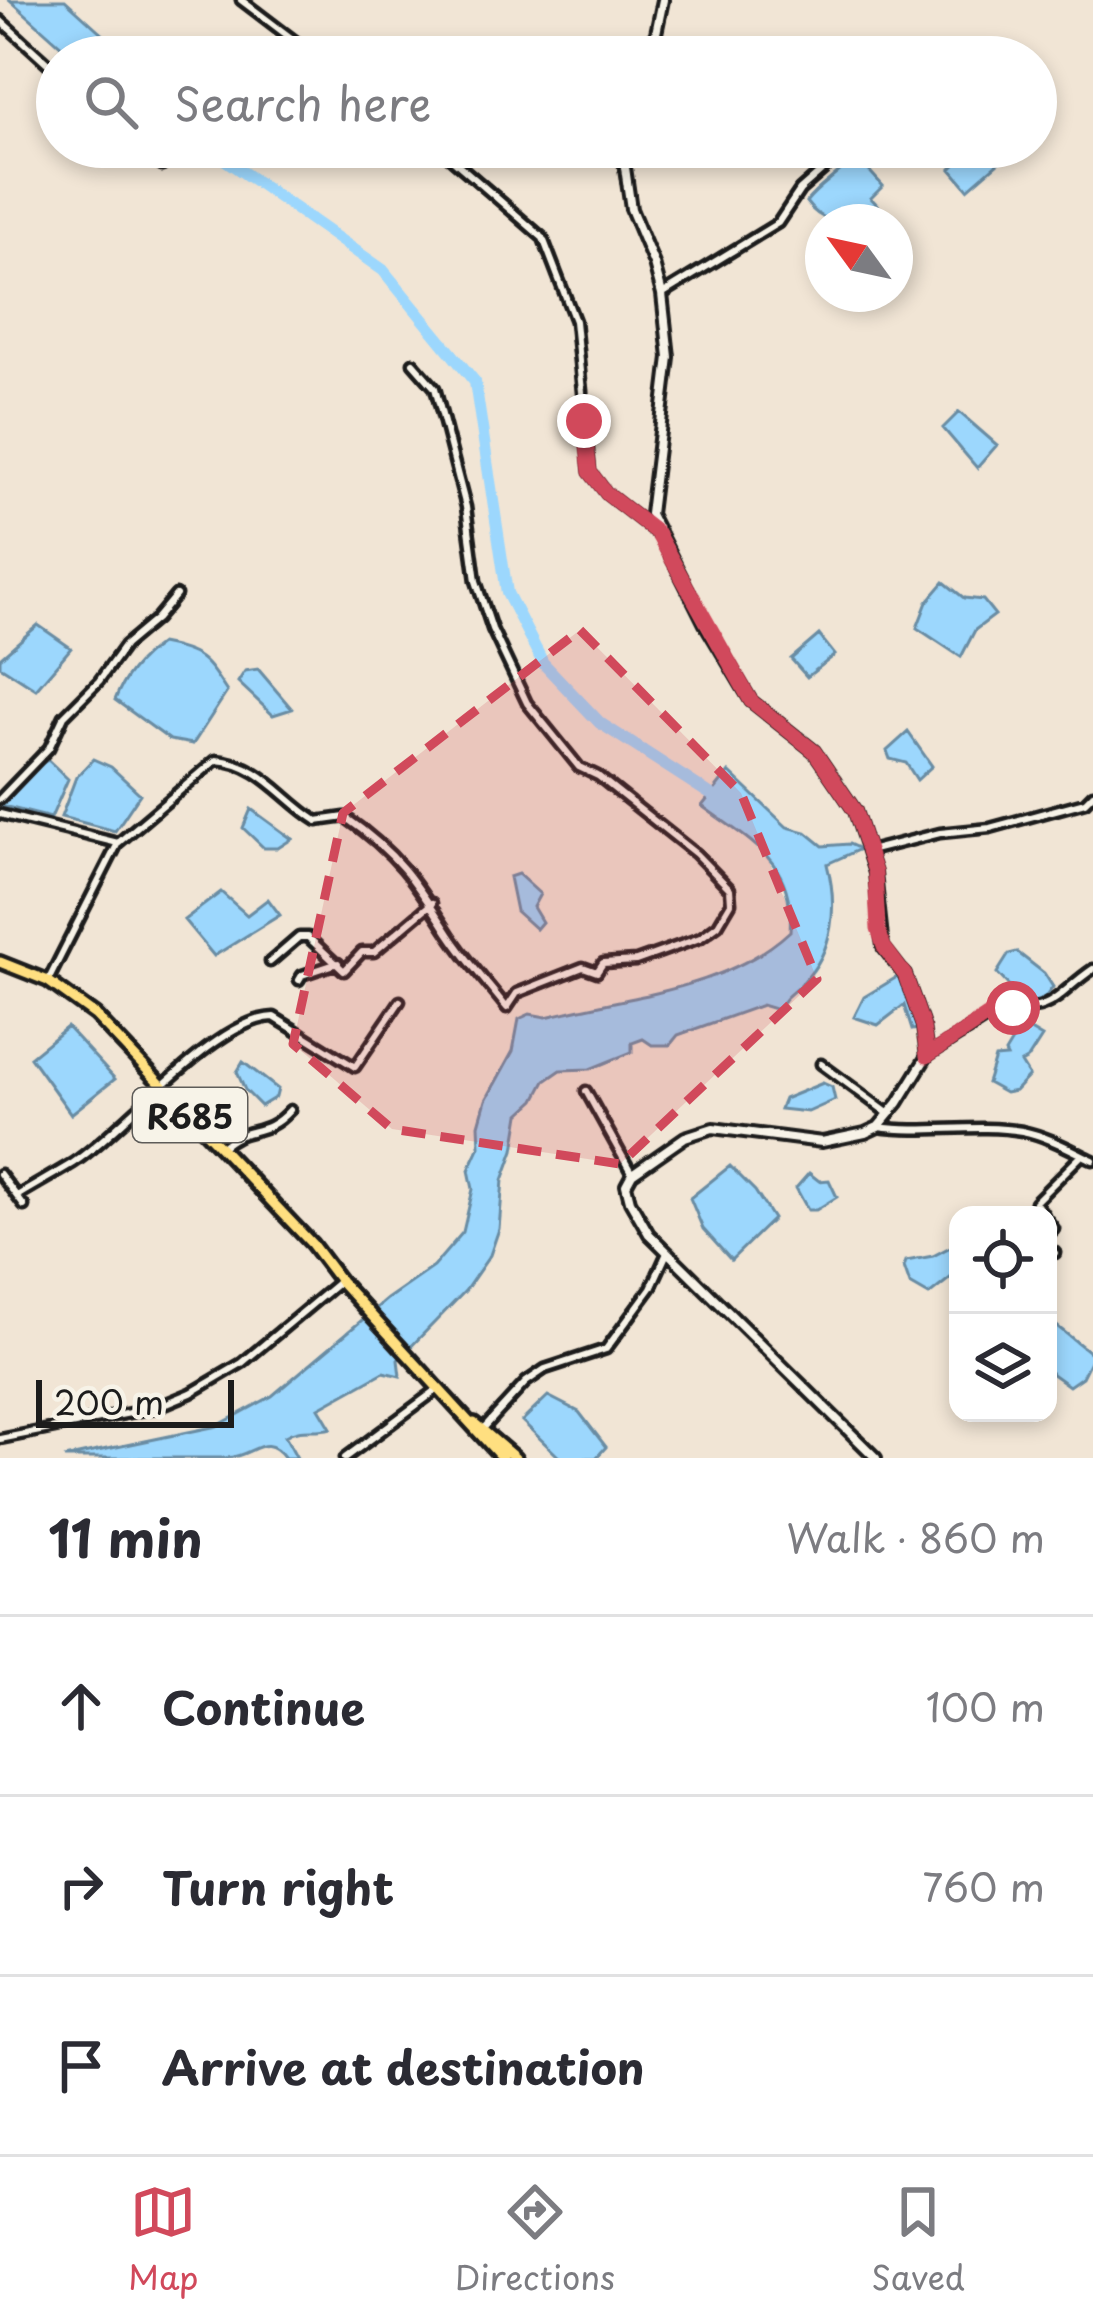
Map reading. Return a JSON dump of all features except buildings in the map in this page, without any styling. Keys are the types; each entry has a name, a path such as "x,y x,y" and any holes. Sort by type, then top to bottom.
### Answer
{"main road":[{"name":"R685","path":"0,962 48,981 95,1015 312,1244 464,1417 515,1458"},
{"name":"R685","path":"480,1432 502,1458"}],"street":[{"path":"241,0 288,36"},
{"path":"655,36 663,0"},
{"path":"0,20 36,53"},
{"path":"465,168 542,238 575,320 590,472 607,494 657,533"},
{"path":"625,168 631,208 662,294 669,358 650,514 751,701 814,751 855,811 869,851 878,929 884,947 905,975 923,1026 927,1056 918,1076 878,1127"},
{"path":"662,294 778,223 800,190 825,168"},
{"path":"48,981 118,843 216,760 233,761 275,785 282,797 316,821 345,817 370,835 418,882 450,935 507,1008 517,993 583,967 597,972 603,963 636,961 700,938 718,925 731,903 730,889 697,854 598,776 578,767 527,704 492,629 476,581 466,507 435,388 412,363"},
{"path":"0,800 49,748 64,716 176,595"},
{"path":"869,851 940,833 990,828 1085,802 1093,794"},
{"path":"0,814 118,843"},
{"path":"270,962 299,937 308,937 344,971 362,952 374,952 431,903"},
{"path":"299,980 338,963"},
{"path":"927,1056 1005,1007 1031,1011 1054,1001 1093,969"},
{"path":"17,1196 73,1163 161,1082 180,1073 227,1035 262,1017 293,1026 355,1067 400,1001"},
{"path":"821,1064 889,1114"},
{"path":"586,1091 632,1174"},
{"path":"220,1148 232,1136 263,1132 276,1125 290,1110"},
{"path":"876,1458 649,1234 630,1201 626,1185 632,1174 686,1137 713,1128 822,1142 878,1127 935,1132 1018,1130 1093,1160"},
{"path":"1038,1206 1035,1202 1082,1155"},
{"path":"0,1174 24,1206"},
{"path":"480,1432 526,1382 544,1370 606,1349 651,1288 667,1253"},
{"path":"0,1439 155,1408 191,1393 242,1364 340,1281"},
{"path":"345,1458 438,1389"}],"highlighted area":[{"path":"580,630 741,793 817,979 620,1164 392,1129 293,1044 343,813"}],"water":[{"path":"10,0 65,0 105,36 50,36"},
{"path":"843,168 867,168 883,186 871,198 877,204 806,202"},
{"path":"952,168 992,168 968,189"},
{"path":"959,412 997,445 977,468 943,428"},
{"path":"944,582 964,598 983,600 995,615 975,630 961,657 917,628 927,602"},
{"path":"38,625 71,648 36,689 0,666 0,658"},
{"path":"819,635 835,655 807,677 791,659"},
{"path":"160,644 201,658 227,692 193,744 170,740 115,700 133,669"},
{"path":"258,669 292,709 273,715 238,682 245,671"},
{"path":"908,732 932,766 917,780 906,763 890,759 887,751"},
{"path":"93,759 111,767 140,794 115,831 61,817 76,777"},
{"path":"48,760 68,779 51,818 3,806 35,767"},
{"path":"729,772 787,827 806,832 823,846 849,844 860,849 827,864 832,912 827,942 813,970 778,1010 762,1005 678,1035 670,1045 652,1045 643,1039 632,1043 632,1052 590,1069 561,1070 545,1081 520,1114 490,1255 465,1291 398,1360 400,1376 384,1372 319,1408 331,1428 285,1436 297,1458 285,1458 265,1446 227,1458 64,1458 217,1426 272,1396 387,1299 433,1267 463,1232 473,1189 469,1170 480,1146 479,1125 486,1100 513,1051 519,1019 530,1014 546,1017 706,979 765,951 790,931 790,907 778,870 753,843 702,806"},
{"path":"251,809 292,839 278,848 264,848 243,828"},
{"path":"518,874 540,894 533,907 542,922 536,929 516,911 509,877"},
{"path":"221,892 247,915 268,899 280,915 214,956 184,920"},
{"path":"1017,952 1044,973 1053,987 1038,1007 1029,1007 997,973 1009,954"},
{"path":"902,974 918,1029 912,1030 904,1005 878,1025 854,1017 864,997"},
{"path":"1022,1025 1042,1037 1021,1063 1029,1076 1015,1091 1005,1093 987,1083 995,1058 1007,1057"},
{"path":"67,1027 115,1079 71,1114 30,1057"},
{"path":"243,1062 278,1089 276,1097 261,1106 245,1090 237,1072"},
{"path":"823,1083 832,1087 835,1100 808,1112 780,1109 784,1099"},
{"path":"730,1166 755,1191 773,1219 731,1260 703,1229 690,1198"},
{"path":"809,1173 819,1181 829,1180 837,1197 816,1210 808,1210 796,1188"},
{"path":"949,1248 949,1279 929,1295 910,1284 904,1267 906,1261"},
{"path":"1057,1326 1093,1355 1082,1377 1069,1386 1057,1377"},
{"path":"548,1396 579,1412 606,1447 596,1458 560,1458 522,1421"}],"waterway":[{"path":"237,168 383,270 475,382 507,593 543,663 600,723 721,801"}],"route":[{"path":"584,421 590,472 607,494 657,533 751,701 814,751 855,811 875,872 878,929 884,947 905,975 923,1026 927,1056 993,1012 1013,1008"}]}
